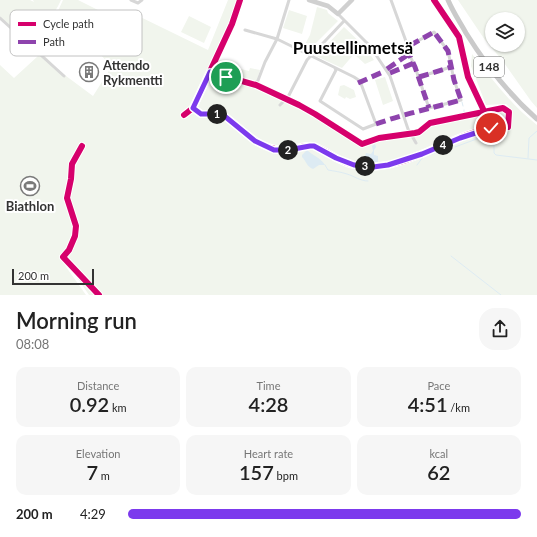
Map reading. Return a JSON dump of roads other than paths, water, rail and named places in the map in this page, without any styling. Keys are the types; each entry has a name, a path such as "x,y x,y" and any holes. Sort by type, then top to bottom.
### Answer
{"main road":[{"name":"148","path":"447,0 491,70 505,88 537,119"}],"street":[{"path":"131,0 138,3 142,0"},
{"path":"256,83 277,39 289,0"},
{"path":"309,0 328,6 370,46 390,76 408,129 416,143"},
{"path":"338,14 352,0"},
{"path":"391,0 407,47 419,78 429,108 461,100 451,67 448,51 434,32 407,47"},
{"path":"0,18 10,27"},
{"path":"280,105 288,98 310,56 344,21"},
{"path":"245,30 277,39 354,77 360,81 376,124 363,129 320,101 336,70 335,68"},
{"path":"42,56 64,76"},
{"path":"419,78 451,67"}],"waterway":[{"path":"462,102 463,106"},
{"path":"528,158 529,138 537,131"},
{"path":"455,147 490,134 494,138 494,153 496,155 537,160"},
{"path":"417,165 423,157 449,148"},
{"path":"325,165 328,170 345,173 368,181"},
{"path":"451,256 501,295"}],"place":[{"name":"Attendo Rykmentti","path":"89,72"},
{"name":"Biathlon","path":"30,186"}],"district":[{"name":"Puustellinmetsä","path":"353,48"}]}
